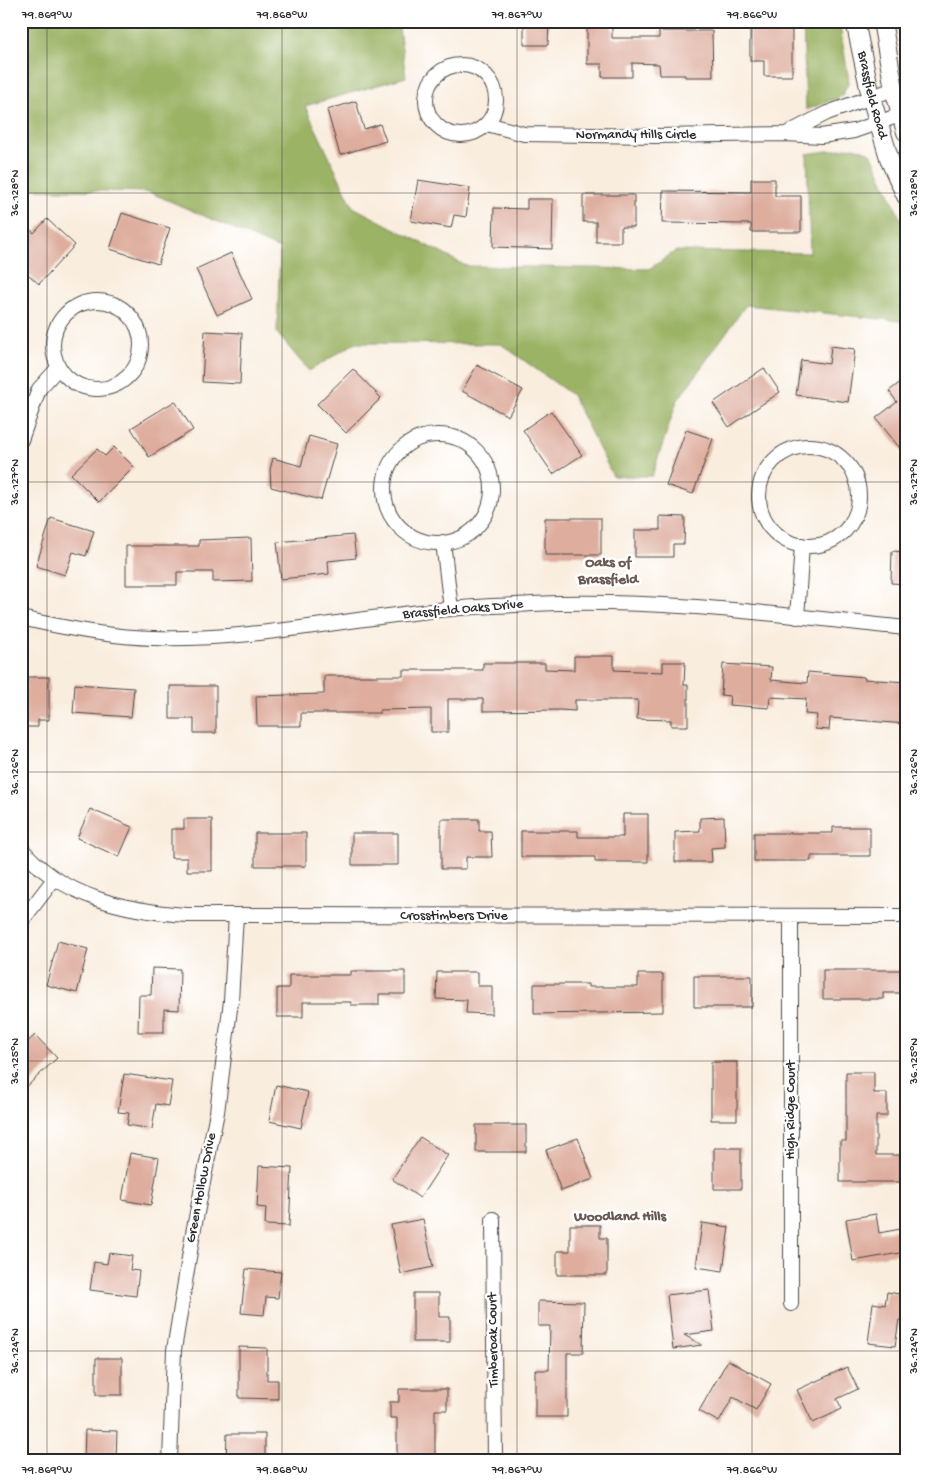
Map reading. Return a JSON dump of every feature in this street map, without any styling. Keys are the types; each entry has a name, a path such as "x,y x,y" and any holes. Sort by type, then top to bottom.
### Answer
{"street":[{"name":"Brassfield Road","path":"855,21 871,97 890,161 906,196"},
{"name":"Brassfield Road","path":"882,21 894,89 903,124"},
{"path":"462,64 473,67 483,73 491,81 496,103 493,114 487,124 466,134 454,134 444,130 434,122 428,113 426,95 432,79 440,71 462,64"},
{"name":"Normandy Hills Circle","path":"786,134 827,113 894,89"},
{"name":"Normandy Hills Circle","path":"487,124 524,134 656,136 786,134 821,136 854,131 879,123 903,124"},
{"path":"89,301 104,301 117,306 128,314 137,325 141,339 141,354 135,368 125,380 112,388 96,390 81,388 68,380 58,368 52,354 52,340 56,326 64,315 76,306 89,301"},
{"path":"21,440 39,389 58,368"},
{"path":"440,434 457,438 473,448 484,461 491,478 491,496 486,513 475,528 460,538 443,542 427,542 412,536 399,527 390,514 384,499 384,483 388,468 396,454 407,444 422,437 440,434"},
{"path":"813,446 830,451 844,460 856,479 859,501 851,522 840,535 825,543 802,545 787,540 773,530 762,512 760,490 767,470 782,454 797,448 813,446"},
{"path":"443,542 450,609"},
{"path":"797,617 802,545"},
{"name":"Brassfield Oaks Drive","path":"21,618 102,633 152,638 212,638 450,609 535,604 619,603 700,607 906,628"},
{"name":"Crosstimbers Drive","path":"21,848 54,879 72,889 118,906 153,913 187,916 906,916"},
{"path":"21,922 54,879"},
{"name":"Green Hollow Drive","path":"170,1461 174,1350 193,1233 217,1112 231,1001 236,915"},
{"name":"High Ridge Court","path":"790,1304 791,916"},
{"name":"Timberoak Court","path":"493,1219 495,1461"}],"green space":[{"path":"21,21 398,21 406,77 305,106 353,207 466,266 649,269 676,251 810,253 807,154 854,147 871,153 906,231 906,327 900,321 746,305 677,401 652,476 613,476 572,395 501,344 355,343 309,371 277,333 280,249 149,192 25,189 21,140"},
{"path":"803,21 839,21 849,81 842,96 806,110"},
{"path":"897,21 906,21 906,60"}],"building":[{"path":"524,21 549,21 548,45 524,45"},
{"path":"587,21 612,21 612,38 659,38 659,31 712,31 713,77 660,75 659,64 632,63 632,77 602,77 602,64 587,64"},
{"path":"750,21 764,21 764,27 792,28 792,76 764,76 764,61 750,61"},
{"path":"356,101 364,129 380,124 386,141 340,155 327,110"},
{"path":"751,179 775,179 775,196 801,196 801,232 751,232 751,224 662,223 663,191 751,192"},
{"path":"418,180 470,188 466,217 454,215 451,228 411,221"},
{"path":"583,195 634,195 634,227 621,227 621,242 596,242 596,222 583,222"},
{"path":"527,199 553,199 552,249 493,247 494,208 527,209"},
{"path":"122,213 170,228 158,264 110,249"},
{"path":"47,219 75,245 39,284 21,268 21,221 34,233"},
{"path":"231,253 252,299 217,315 196,269"},
{"path":"205,331 242,333 240,384 202,382"},
{"path":"831,346 855,349 848,402 796,395 801,360 829,364"},
{"path":"477,365 523,390 508,416 462,391"},
{"path":"764,368 780,392 729,427 713,403"},
{"path":"353,369 381,398 346,433 317,404"},
{"path":"906,378 906,456 876,418 897,402 889,391"},
{"path":"175,401 193,430 149,457 131,428"},
{"path":"551,411 582,455 553,474 523,430"},
{"path":"686,430 713,439 693,494 666,485"},
{"path":"309,436 337,444 321,500 271,487 270,470 273,458 301,466"},
{"path":"114,447 134,467 99,502 71,474 97,449 105,456"},
{"path":"660,516 685,517 684,544 673,544 673,557 635,557 635,530 660,530"},
{"path":"51,518 94,531 86,556 73,552 65,575 36,566"},
{"path":"545,518 601,518 601,555 545,555"},
{"path":"353,535 356,558 328,561 329,574 281,579 277,542"},
{"path":"251,538 252,581 213,582 213,572 177,572 177,585 126,585 126,546 199,546 199,540"},
{"path":"892,551 906,552 906,584 891,583"},
{"path":"574,656 614,656 614,670 663,672 663,662 685,662 684,685 688,685 688,726 671,726 671,720 637,719 638,700 575,700 575,711 483,711 483,699 448,699 448,732 431,732 431,709 380,710 380,713 301,713 301,726 257,726 256,696 324,694 324,676 403,676 403,670 483,670 483,663 545,663 545,669 574,670"},
{"path":"723,664 772,667 771,680 807,683 808,672 906,682 906,724 830,718 829,730 815,729 817,715 805,714 806,699 770,697 769,708 729,705 730,696 721,695"},
{"path":"25,677 49,677 49,720 38,720 38,727 21,727 21,689 25,689"},
{"path":"75,684 134,688 131,717 73,713"},
{"path":"170,686 216,686 216,733 194,733 194,719 170,719"},
{"path":"90,809 132,827 119,857 77,838"},
{"path":"623,814 648,814 648,862 595,862 595,857 521,857 521,831 578,831 578,837 623,837"},
{"path":"724,817 725,847 711,848 712,862 675,862 675,832 700,831 700,818"},
{"path":"184,819 212,819 212,871 187,871 187,858 171,858 171,829 184,829"},
{"path":"441,819 479,819 479,831 491,831 492,857 466,857 466,869 441,869"},
{"path":"833,827 870,827 870,856 811,856 811,861 754,861 754,833 833,833"},
{"path":"255,833 306,833 306,866 255,866"},
{"path":"352,833 398,833 398,865 352,865"},
{"path":"58,941 88,949 77,993 46,985"},
{"path":"152,968 180,969 179,1010 164,1009 164,1032 138,1032 139,995 151,995"},
{"path":"823,970 906,970 906,993 883,993 883,999 823,999"},
{"path":"351,971 405,971 405,994 379,994 379,1005 351,1005 351,1002 303,1002 303,1017 277,1017 277,988 289,988 289,975 351,975"},
{"path":"437,972 478,972 478,986 492,986 492,1014 466,1013 467,1000 436,999"},
{"path":"638,974 663,974 663,1012 534,1014 534,984 588,984 588,987 638,987"},
{"path":"694,976 752,976 752,1007 694,1007"},
{"path":"35,1035 57,1058 21,1092 21,1048"},
{"path":"711,1062 737,1062 737,1120 711,1120"},
{"path":"846,1072 874,1072 874,1093 887,1093 887,1116 876,1116 876,1155 900,1155 900,1182 840,1182 840,1141 846,1141"},
{"path":"124,1074 172,1081 168,1106 156,1104 152,1129 127,1125 129,1113 118,1112"},
{"path":"276,1085 308,1092 301,1128 269,1121"},
{"path":"476,1125 526,1125 526,1152 476,1152"},
{"path":"420,1137 448,1155 420,1198 392,1179"},
{"path":"578,1138 593,1179 561,1191 546,1150"},
{"path":"714,1148 741,1148 741,1189 714,1189"},
{"path":"130,1153 159,1158 151,1205 122,1200"},
{"path":"259,1166 292,1168 289,1226 265,1225 266,1208 257,1207"},
{"path":"876,1214 879,1233 906,1228 906,1252 853,1261 846,1219"},
{"path":"423,1219 433,1267 401,1274 391,1225"},
{"path":"702,1223 729,1227 723,1271 696,1267"},
{"path":"570,1225 600,1225 600,1238 607,1238 607,1275 557,1275 557,1251 570,1251"},
{"path":"109,1253 132,1256 130,1270 139,1271 136,1296 90,1290 94,1262 107,1264"},
{"path":"246,1269 281,1272 278,1298 266,1297 264,1315 241,1313"},
{"path":"709,1290 714,1331 684,1335 702,1345 673,1349 667,1295"},
{"path":"887,1292 906,1295 906,1320 899,1320 895,1346 868,1343 873,1303 885,1305"},
{"path":"413,1293 439,1293 439,1317 450,1317 450,1342 413,1342"},
{"path":"538,1301 584,1302 583,1353 567,1353 567,1417 535,1417 535,1370 549,1370 550,1326 538,1326"},
{"path":"239,1347 267,1348 267,1380 278,1380 278,1399 239,1398"},
{"path":"96,1358 122,1358 122,1395 96,1395"},
{"path":"728,1360 771,1384 756,1410 733,1397 719,1422 699,1411"},
{"path":"847,1367 858,1389 837,1399 842,1409 813,1423 797,1390"},
{"path":"399,1389 447,1389 447,1410 435,1410 435,1461 397,1461 397,1418 390,1418 390,1402 399,1402"},
{"path":"85,1430 117,1431 116,1461 84,1461"},
{"path":"227,1434 265,1434 265,1461 226,1461"}],"district":[{"name":"Oaks of Brassfield","path":"608,572"},
{"name":"Woodland Hills","path":"620,1217"}]}
